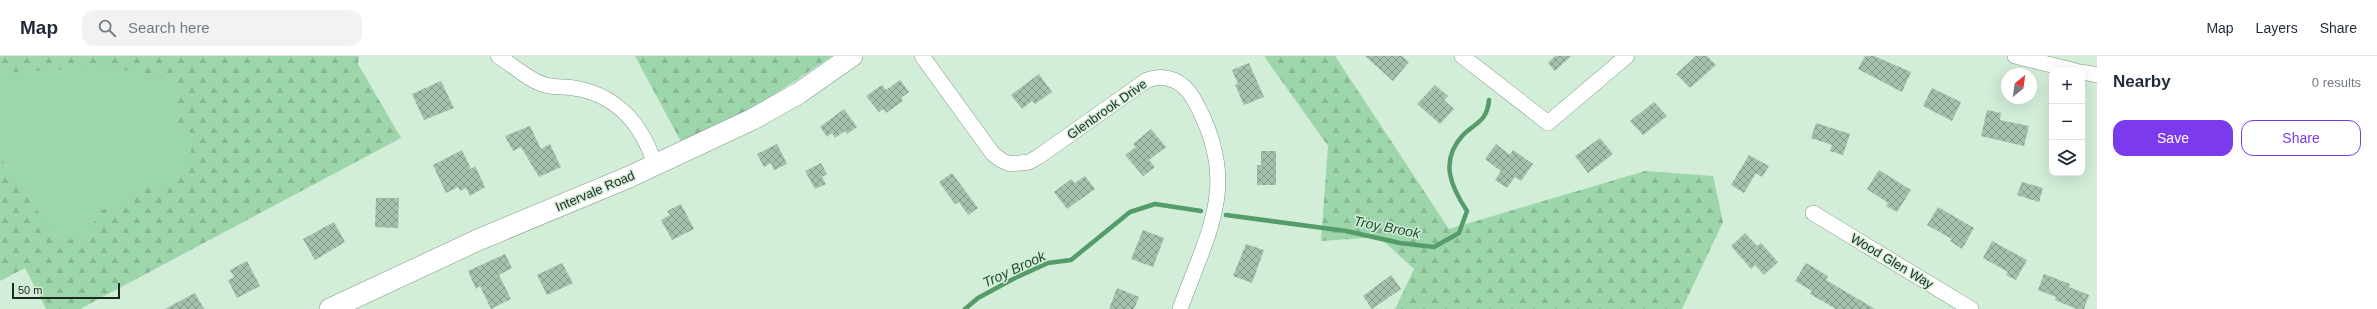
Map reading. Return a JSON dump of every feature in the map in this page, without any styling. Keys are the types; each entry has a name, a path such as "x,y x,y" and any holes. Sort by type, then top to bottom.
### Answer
{"street":[{"path":"498,56 544,85 578,88 597,94 614,103 635,124 646,140 655,165"},
{"name":"Intervale Road","path":"330,309 478,240 655,165 753,119 799,93 852,56"},
{"name":"Glenbrook Drive","path":"922,56 986,147 1001,160 1010,164 1029,162 1038,157 1147,80 1156,76 1166,76 1185,88 1204,119 1212,137 1219,178 1217,205 1180,309"},
{"path":"1462,56 1548,123 1627,56"},
{"path":"2015,56 2064,68"},
{"path":"2085,73 2097,76"},
{"name":"Wood Glen Way","path":"1813,213 1971,309"}],"green space":[{"path":"0,56 359,56 358,64 401,138 80,309 46,309 25,268 0,281"},
{"path":"635,56 832,56 687,153"},
{"path":"1264,56 1335,56 1449,229 1645,171 1713,176 1723,222 1682,309 1395,309 1414,269 1379,237 1321,241 1328,146"},
{"path":"108,67 174,80 177,122 195,137 188,162 166,188 136,187 120,203 100,211 91,228 78,242 52,232 0,157 0,73"}],"building":[{"path":"1365,56 1402,56 1409,62 1393,81"},
{"path":"1555,56 1571,56 1555,71 1548,63"},
{"path":"1696,56 1707,56 1716,65 1690,88 1676,74"},
{"path":"1865,56 1874,56 1911,72 1902,92 1858,69"},
{"path":"1249,63 1264,97 1244,105 1235,85 1238,84 1232,70"},
{"path":"1039,74 1052,92 1035,104 1032,101 1022,109 1011,95"},
{"path":"900,80 909,92 901,98 903,101 886,113 883,109 879,112 866,96 882,85 886,90"},
{"path":"441,81 454,108 424,120 412,94"},
{"path":"1435,85 1448,96 1444,100 1454,109 1440,124 1417,104"},
{"path":"1932,88 1961,102 1952,121 1923,106"},
{"path":"1654,102 1667,116 1643,135 1630,121"},
{"path":"844,109 857,127 847,134 845,131 835,138 832,133 827,137 820,127"},
{"path":"1987,110 2001,113 2000,120 2029,126 2024,146 1981,136"},
{"path":"1816,123 1850,134 1843,155 1830,151 1832,145 1811,138"},
{"path":"530,126 541,149 550,144 561,167 539,177 521,147 513,151 505,136"},
{"path":"1151,129 1166,147 1149,160 1155,167 1143,176 1125,155 1136,147 1133,144"},
{"path":"1600,138 1613,154 1588,173 1575,156"},
{"path":"777,144 787,164 774,170 771,163 764,167 757,154"},
{"path":"1496,144 1510,155 1513,150 1533,164 1521,181 1515,177 1507,188 1495,180 1501,171 1485,159"},
{"path":"462,150 471,169 475,166 485,187 470,196 466,188 460,191 458,187 446,193 433,165"},
{"path":"1261,151 1276,151 1276,185 1257,185 1257,165 1261,165"},
{"path":"1749,155 1769,166 1762,177 1756,173 1744,193 1731,185"},
{"path":"821,163 827,174 822,177 826,184 815,189 805,171"},
{"path":"1879,170 1911,190 1897,212 1886,206 1888,203 1867,189"},
{"path":"952,173 978,208 968,215 959,202 955,204 939,182"},
{"path":"1085,176 1095,189 1067,209 1054,192 1071,179 1075,183"},
{"path":"2022,182 2043,188 2039,202 2017,195"},
{"path":"376,198 399,198 398,228 375,227"},
{"path":"681,204 694,229 672,240 661,220 670,215 667,211"},
{"path":"1938,207 1974,228 1962,249 1950,241 1952,239 1927,225"},
{"path":"334,222 345,242 315,260 303,239"},
{"path":"1143,230 1164,238 1153,267 1131,259"},
{"path":"1745,233 1757,246 1761,243 1778,262 1764,275 1755,265 1751,269 1731,246"},
{"path":"1992,241 2027,260 2016,280 2006,275 2008,272 1983,258"},
{"path":"1246,244 1264,250 1252,283 1233,276"},
{"path":"505,254 512,268 499,275 511,299 491,309 480,286 476,289 468,271"},
{"path":"247,261 260,286 237,298 228,280 234,277 230,270"},
{"path":"562,263 573,283 547,295 537,275"},
{"path":"1806,263 1828,276 1826,280 1875,309 1836,309 1810,294 1812,291 1795,281"},
{"path":"2044,274 2070,284 2069,287 2089,295 2084,309 2077,309 2055,300 2056,297 2038,290"},
{"path":"1391,275 1401,289 1372,309 1363,296"},
{"path":"1117,288 1139,297 1134,309 1109,309"},
{"path":"195,293 204,309 165,309"}],"waterway":[{"name":"Troy Brook","path":"1226,215 1346,231 1400,243 1434,247 1459,233 1467,211 1452,183 1450,174 1451,154 1463,135 1480,121 1486,113 1489,100"},
{"name":"Troy Brook","path":"965,309 978,298 1015,278 1048,263 1071,260 1130,212 1155,204 1201,211"}]}
